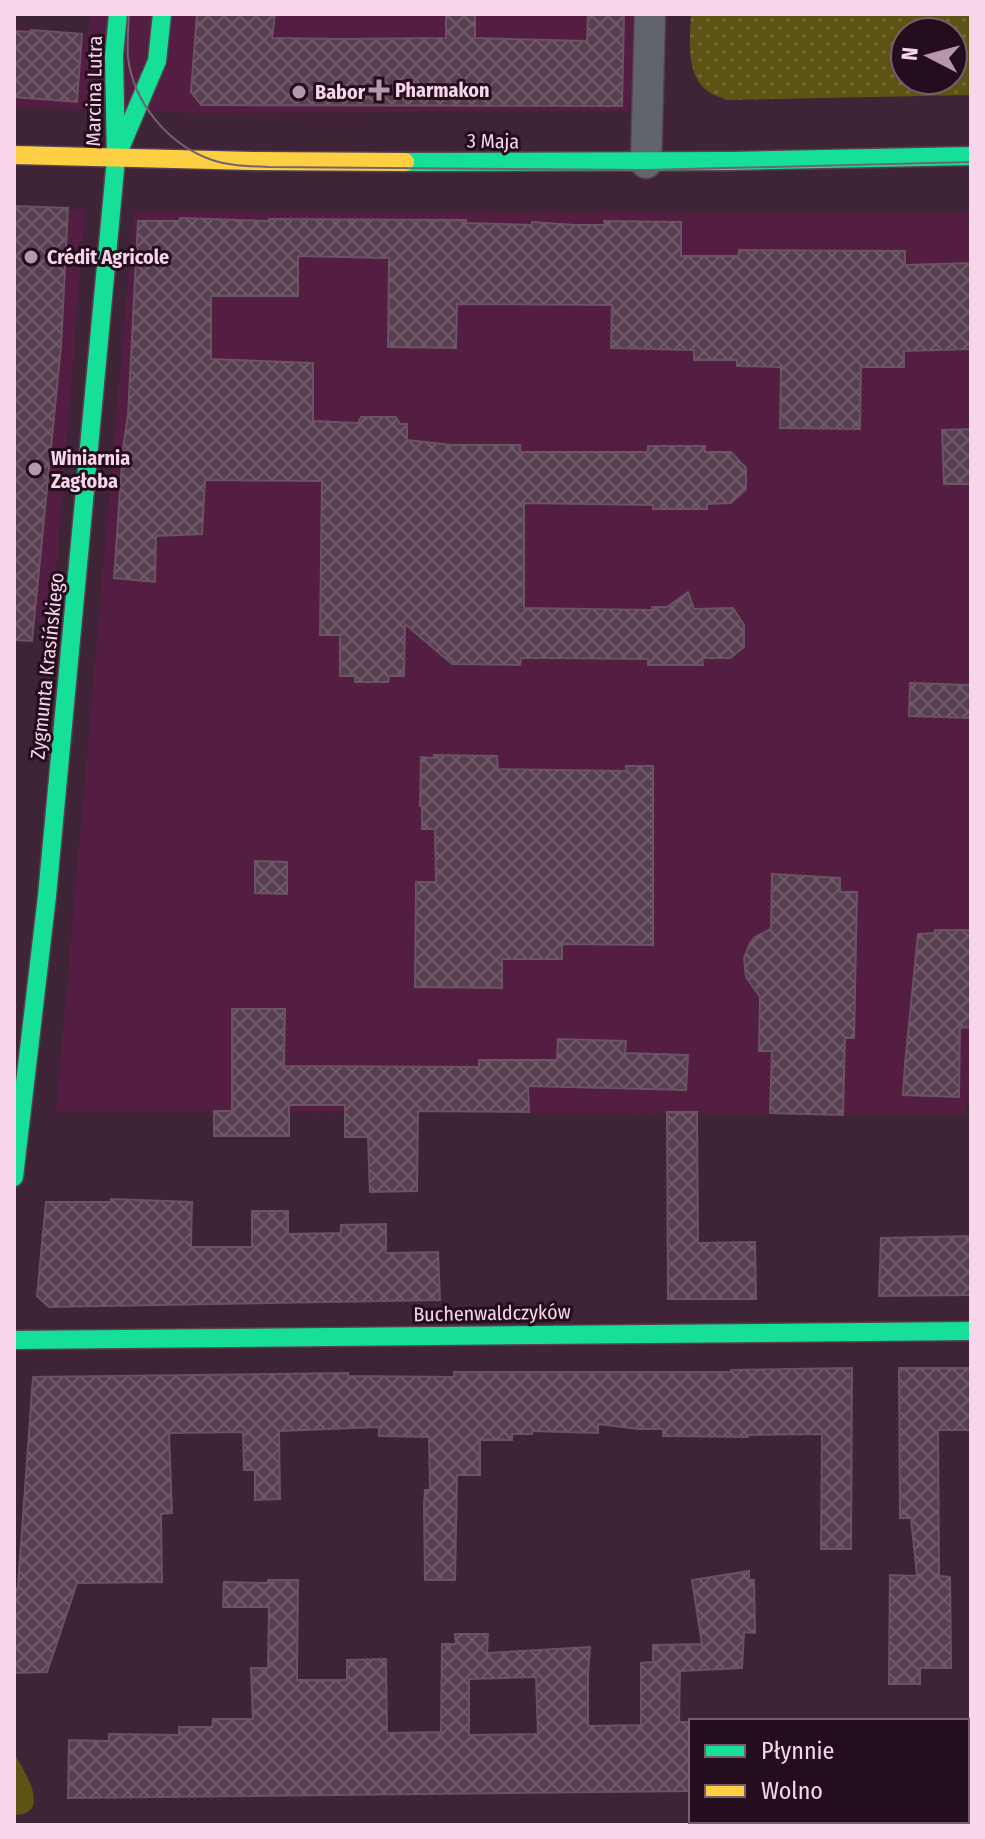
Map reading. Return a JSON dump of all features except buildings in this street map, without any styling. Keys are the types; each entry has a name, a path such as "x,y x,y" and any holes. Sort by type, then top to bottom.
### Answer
{"street":[{"name":"Marcina Lutra","path":"116,159 114,56 118,14"},
{"name":"Marcina Lutra","path":"116,159 157,61 162,14"},
{"path":"646,163 650,14"},
{"name":"3 Maja","path":"14,155 116,159 646,163 971,156"},
{"name":"Zygmunta Krasińskiego","path":"14,1177 47,896 116,159"},
{"name":"Buchenwaldczyków","path":"14,1340 971,1331"}],"shaded area":[{"path":"90,14 633,14 630,111 199,113 14,107 14,28 88,34"},
{"path":"691,14 971,14 971,95 969,16 889,16 889,96 922,96 727,100 713,95 701,85 692,67"},
{"path":"14,206 85,210 52,622 14,622"},
{"path":"134,212 971,212 971,1100 966,1100 965,1114 56,1112"},
{"path":"14,1753 29,1780 34,1800 32,1808 26,1813 14,1815"}],"tram line":[{"path":"129,14 128,58 146,107 156,121 182,144 212,160 226,163 268,167 646,170 971,162"}],"traffic: fast":[{"path":"14,1177 47,896 116,159 114,56 118,14"},
{"path":"121,146 157,61 162,14"},
{"path":"405,162 732,161 971,156"},
{"path":"14,1340 971,1331"}],"traffic: slow":[{"path":"14,155 405,162"}],"place":[{"name":"Pharmakon","path":"379,90"},
{"name":"Babor","path":"299,92"},
{"name":"Crédit Agricole","path":"31,257"},
{"name":"Winiarnia Zagłoba","path":"35,469"}]}
